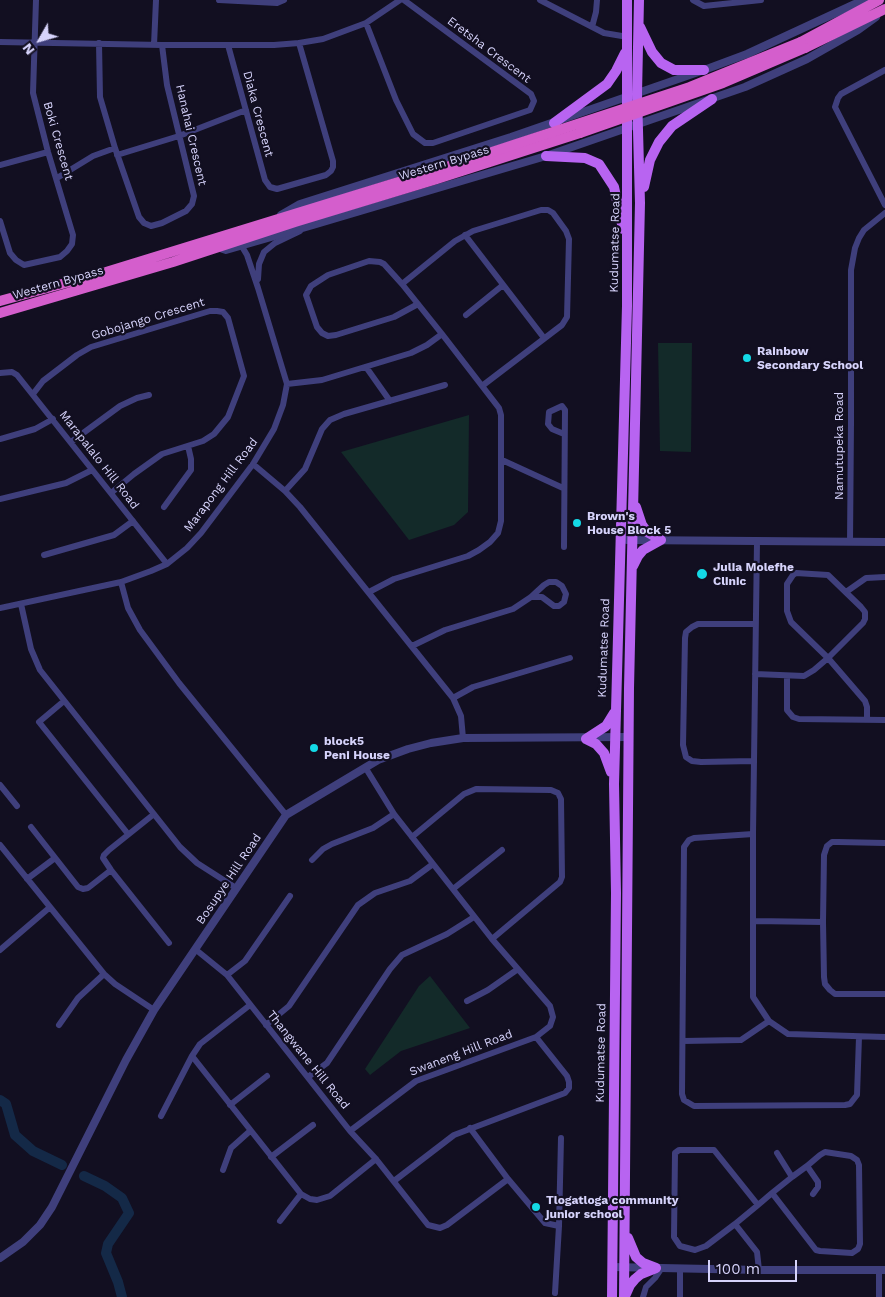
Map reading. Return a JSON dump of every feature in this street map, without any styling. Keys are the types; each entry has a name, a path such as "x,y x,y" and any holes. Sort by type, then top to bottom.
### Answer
{"highway":[{"name":"Western Bypass","path":"0,301 106,272 434,172 706,82 803,45 880,0"},
{"name":"Western Bypass","path":"0,313 219,247 580,133 723,83 885,9"}],"main road":[{"name":"Kudumatse Road","path":"612,1297 616,893 614,784 627,247 627,0"},
{"name":"Kudumatse Road","path":"625,1297 631,540 637,373 640,203 637,94 639,0"},
{"path":"639,24 652,52 661,63 674,70 704,70"},
{"path":"554,123 607,84 616,71 628,42"},
{"path":"640,203 650,160 659,142 672,126 712,99"},
{"path":"546,156 585,158 598,164 614,187 627,247"},
{"path":"631,570 643,550 660,540 648,532 642,525 637,515 632,492"},
{"path":"614,784 604,752 586,738 606,726 615,711"},
{"path":"625,1221 628,1237 636,1256 643,1263 659,1268"},
{"path":"625,1297 635,1278 659,1268"}],"street":[{"name":"Boki Crescent","path":"0,221 10,253 24,265 60,257 68,251 72,244 73,235 48,152 33,93 36,0"},
{"path":"154,45 156,0"},
{"path":"219,0 277,3 284,0"},
{"path":"0,42 162,46 299,43 323,39 366,23 400,0"},
{"name":"Eretsha Crescent","path":"366,23 396,100 418,139 426,143 434,143 528,112 534,101 531,94 404,0"},
{"path":"540,0 592,27 628,42"},
{"path":"592,27 597,0"},
{"path":"693,0 704,6 761,0"},
{"path":"275,219 300,204 554,123 704,70 747,54 855,4 874,0"},
{"path":"219,247 226,250 546,156 712,99 745,87 807,59 858,30 885,9"},
{"path":"99,43 100,97 116,152"},
{"name":"Diaka Crescent","path":"228,45 265,180 270,187 277,189 326,175 331,171 333,160 299,43"},
{"name":"Hanahai Crescent","path":"116,152 139,217 144,223 151,226 162,223 186,211 192,204 194,196 167,85 162,46"},
{"path":"885,70 841,94 835,107 885,205"},
{"path":"672,81 662,90 662,100 666,105 684,108"},
{"path":"56,178 93,156 179,136 246,110"},
{"path":"592,110 598,110 606,122 605,129 598,138"},
{"path":"0,165 48,152"},
{"path":"402,284 455,241 473,230 541,210 548,210 553,213 566,231 569,239 567,317 562,325 482,386"},
{"name":"Namutupeka Road","path":"850,542 851,270 859,238 864,230 885,213"},
{"path":"258,288 257,273 264,252 276,243 313,225"},
{"path":"465,235 544,338"},
{"name":"Marapong Hill Road","path":"0,608 121,582 151,572 166,564 201,533 253,464 274,429 283,405 287,384 258,288 247,255 241,245"},
{"path":"369,592 394,579 468,556 490,542 498,533 501,521 501,415 495,402 442,334 418,304 402,284 384,264 374,261 328,274 311,286 306,295 316,327 328,336 394,317 418,304"},
{"path":"466,315 503,285"},
{"name":"Gobojango Crescent","path":"32,394 43,381 77,355 91,348 150,328 217,311 223,312 228,318 244,376 228,417 221,427 214,434 188,446"},
{"path":"287,384 322,380 366,367 419,349 442,334"},
{"path":"366,367 390,401"},
{"name":"Marapalalo Hill Road","path":"0,373 12,372 17,375 166,564"},
{"path":"285,491 305,469 326,423 337,417 445,385"},
{"path":"71,442 120,406 149,395"},
{"path":"0,439 36,429 53,420"},
{"path":"564,434 564,547"},
{"path":"111,493 162,454 188,446 191,459 190,470 164,508"},
{"path":"502,460 563,488"},
{"path":"253,464 285,491 329,542 453,698 461,716 463,738"},
{"path":"0,499 66,484 92,470"},
{"path":"44,555 114,535 133,521"},
{"path":"620,539 885,542"},
{"path":"757,542 753,997 769,1021 792,1036 885,1037"},
{"path":"755,674 804,676 814,670 828,658 859,629 865,619 865,612 832,577 823,574 796,573 793,575 787,584 788,618 828,658 865,701 867,719"},
{"path":"846,592 866,578 885,577"},
{"path":"121,582 128,608 140,630 202,712 286,815"},
{"path":"412,646 445,630 513,609 531,598 549,582 556,582 562,586 566,594 564,602 559,606 554,606 542,597 531,598"},
{"path":"21,604 35,660 40,670 188,855 236,888"},
{"path":"754,761 692,761 686,758 683,745 686,632 698,624 755,624"},
{"path":"453,698 473,687 570,658"},
{"path":"787,676 787,710 793,717 799,719 885,720"},
{"path":"64,701 39,722 128,834"},
{"name":"Bosupye Hill Road","path":"0,1258 23,1242 40,1225 52,1207 126,1060 154,1010 286,815 378,760 431,743 463,738 629,737"},
{"path":"365,767 394,814 492,939 550,1006 552,1022 536,1037 567,1076 569,1082 568,1088 560,1096 470,1128 448,1139 394,1181"},
{"path":"0,785 17,806"},
{"path":"412,837 464,794 476,789 551,790 558,793 561,800 562,877 560,882 492,939"},
{"path":"154,814 104,855 105,862 169,943"},
{"path":"312,860 332,844 373,828 394,814"},
{"path":"31,827 78,887 88,888 111,870"},
{"path":"753,834 694,838 689,840 684,847 682,1094 684,1100 694,1106 850,1104 857,1095 859,1037"},
{"path":"885,843 832,842 827,846 824,854 824,977 830,990 835,994 885,994"},
{"path":"0,845 104,974 120,988 154,1010"},
{"path":"453,889 502,850"},
{"path":"27,879 55,858"},
{"path":"266,1025 289,1006 352,912 363,900 375,893 410,881 433,864"},
{"path":"227,975 245,961 290,896"},
{"path":"0,950 49,908"},
{"path":"308,1077 332,1057 390,969 402,955 447,934 474,916"},
{"path":"754,921 824,922"},
{"name":"Thangwane Hill Road","path":"195,949 227,975 350,1131 376,1159 428,1225 440,1228 447,1225 508,1179"},
{"path":"467,1001 488,990 518,969"},
{"path":"59,1025 78,998 104,974"},
{"path":"161,1116 192,1056 205,1040 250,1005"},
{"path":"683,1042 742,1040 769,1021"},
{"name":"Swaneng Hill Road","path":"350,1131 416,1081 536,1037"},
{"path":"192,1056 301,1194 317,1200 330,1196 376,1159"},
{"path":"230,1105 267,1076"},
{"path":"271,1157 313,1125"},
{"path":"470,1128 508,1179 545,1223 559,1226"},
{"path":"223,1170 231,1148 250,1131"},
{"path":"554,1293 559,1226 561,1138"},
{"path":"758,1205 714,1150 677,1151 674,1156 675,1240 680,1246 695,1250 701,1248 735,1224 758,1205 772,1193 792,1177 826,1152 851,1156 857,1160 859,1165 860,1244 858,1249 852,1253 820,1252 816,1250 772,1193"},
{"path":"776,1153 792,1177"},
{"path":"807,1166 818,1182 818,1187 813,1194"},
{"path":"280,1221 301,1194"},
{"path":"735,1224 757,1252 758,1270"},
{"path":"612,1267 882,1270 879,1297"},
{"path":"643,1297 646,1287 655,1278 659,1268"},
{"path":"680,1269 680,1297"}],"green space":[{"path":"658,343 692,343 691,452 660,451"},
{"path":"469,415 468,512 454,525 409,540 341,452"},
{"path":"430,976 470,1028 401,1051 370,1075 365,1069 419,986"}],"waterway":[{"path":"0,1100 6,1104 15,1135 33,1151 62,1165"},
{"path":"84,1176 105,1186 122,1198 129,1213 108,1244 106,1253 122,1297"}],"place":[{"name":"Rainbow Secondary School","path":"747,358"},
{"name":"Brown's House Block 5","path":"577,523"},
{"name":"Julia Molefhe Clinic","path":"702,574"},
{"name":"block5 Peni House","path":"314,748"},
{"name":"Tlogatloga community junior school","path":"536,1207"}]}
